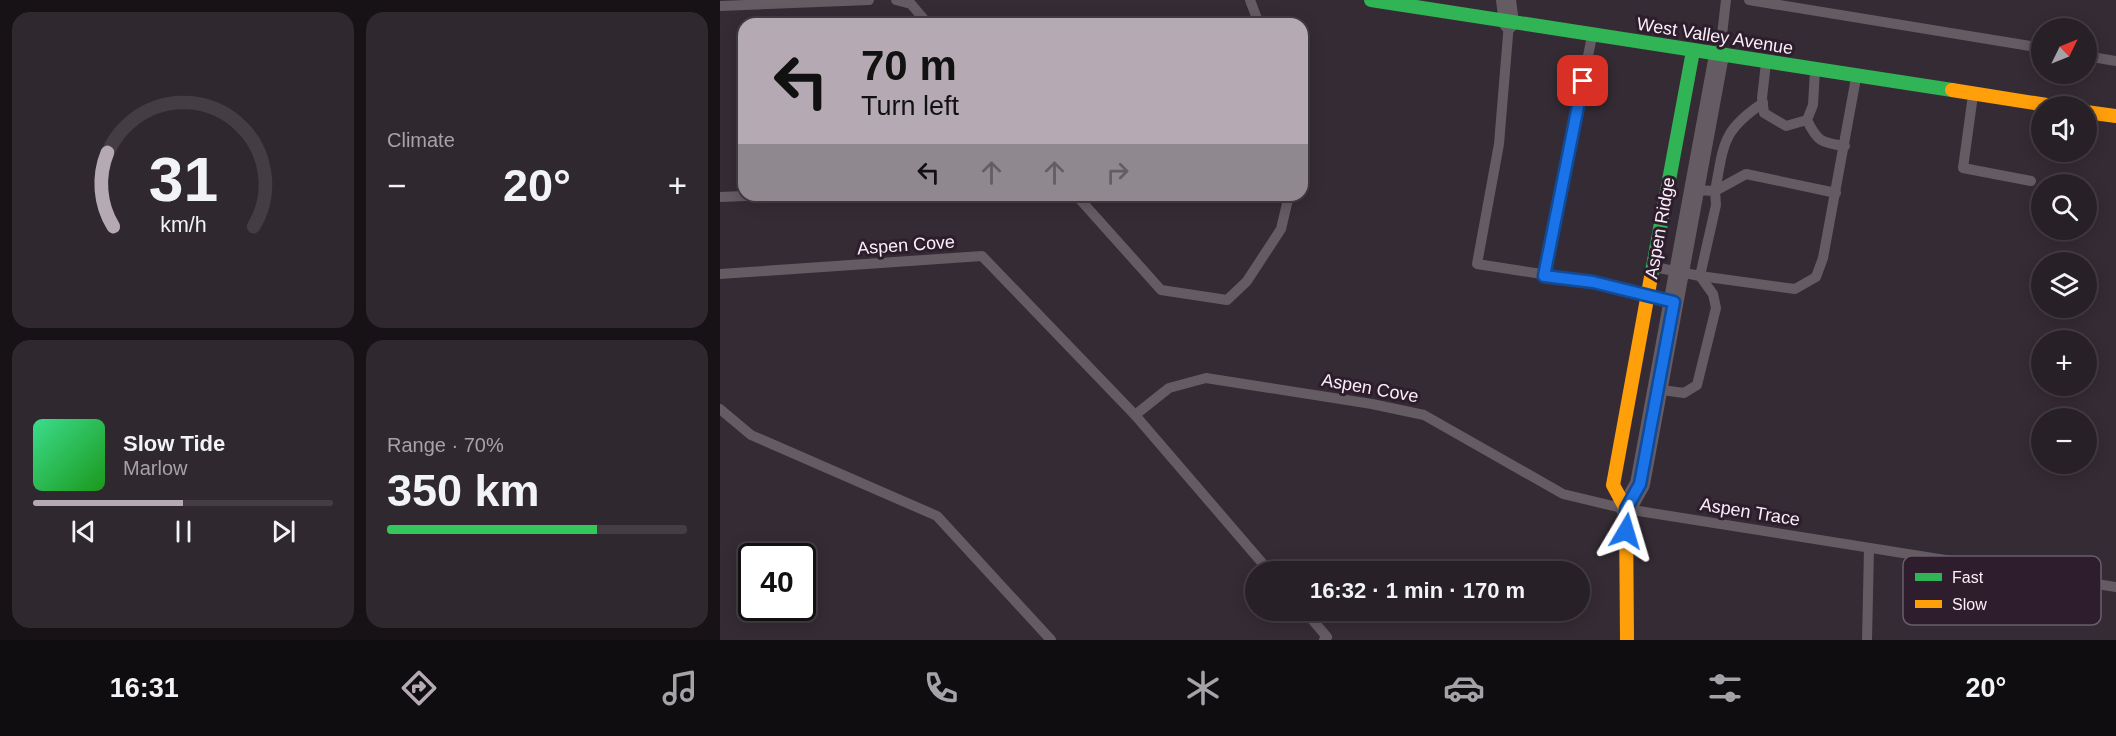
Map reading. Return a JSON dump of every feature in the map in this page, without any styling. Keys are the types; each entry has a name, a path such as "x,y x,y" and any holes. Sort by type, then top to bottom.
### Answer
{"street":[{"name":"West Valley Avenue","path":"1371,0 1403,3 1509,23 2031,103"},
{"path":"1506,0 1509,23"},
{"name":"Aspen Ridge","path":"1627,640 1626,509 1613,485 1693,51"},
{"name":"Aspen Ridge","path":"1626,509 1640,484 1719,55"},
{"path":"2097,113 2116,116"},
{"path":"1648,297 1674,302"},
{"path":"1624,428 1649,434"}],"lane":[{"path":"720,6 869,0"},
{"path":"896,0 911,4 923,18"},
{"path":"1250,0 1257,18"},
{"path":"1719,55 1726,0"},
{"path":"1749,0 2031,46"},
{"path":"1509,23 1499,144 1477,264 1593,282 1648,297"},
{"path":"1544,276 1592,36"},
{"path":"2097,58 2116,61"},
{"path":"1766,62 1764,113 1786,126 1806,120 1813,105 1815,70"},
{"path":"1653,267 1796,289 1816,277 1823,258 1836,193 1856,76"},
{"path":"1973,94 1963,168 2031,181"},
{"path":"1632,384 1684,393 1696,386 1716,308 1713,294 1700,276 1716,205 1715,192 1726,136 1740,118 1763,103"},
{"path":"1806,120 1814,134 1824,143 1845,146"},
{"path":"1695,190 1715,192 1746,174 1836,193"},
{"path":"720,197 738,196"},
{"path":"1081,201 1161,290 1227,300 1247,280 1281,229 1288,201"},
{"name":"Aspen Cove","path":"720,274 982,256 1135,416 1260,561"},
{"name":"Aspen Cove","path":"1135,416 1169,388 1206,378 1372,404 1424,415 1563,494 1626,509"},
{"path":"720,410 751,435 937,516 1051,640"},
{"name":"Aspen Trace","path":"1626,509 1920,556"},
{"path":"1867,640 1869,548"},
{"name":"Aspen Trace","path":"2101,585 2116,587"},
{"path":"1313,621 1327,638 1324,640"}],"traffic: fast":[{"path":"1371,0 1952,90"},
{"path":"1651,277 1693,51"}],"traffic: slow":[{"path":"1952,90 2031,103"},
{"path":"2097,113 2116,116"},
{"path":"1627,640 1626,509 1613,485 1651,277"}],"route":[{"path":"1583,81 1544,276 1593,282 1674,302 1640,484 1626,509 1626,531"}]}
